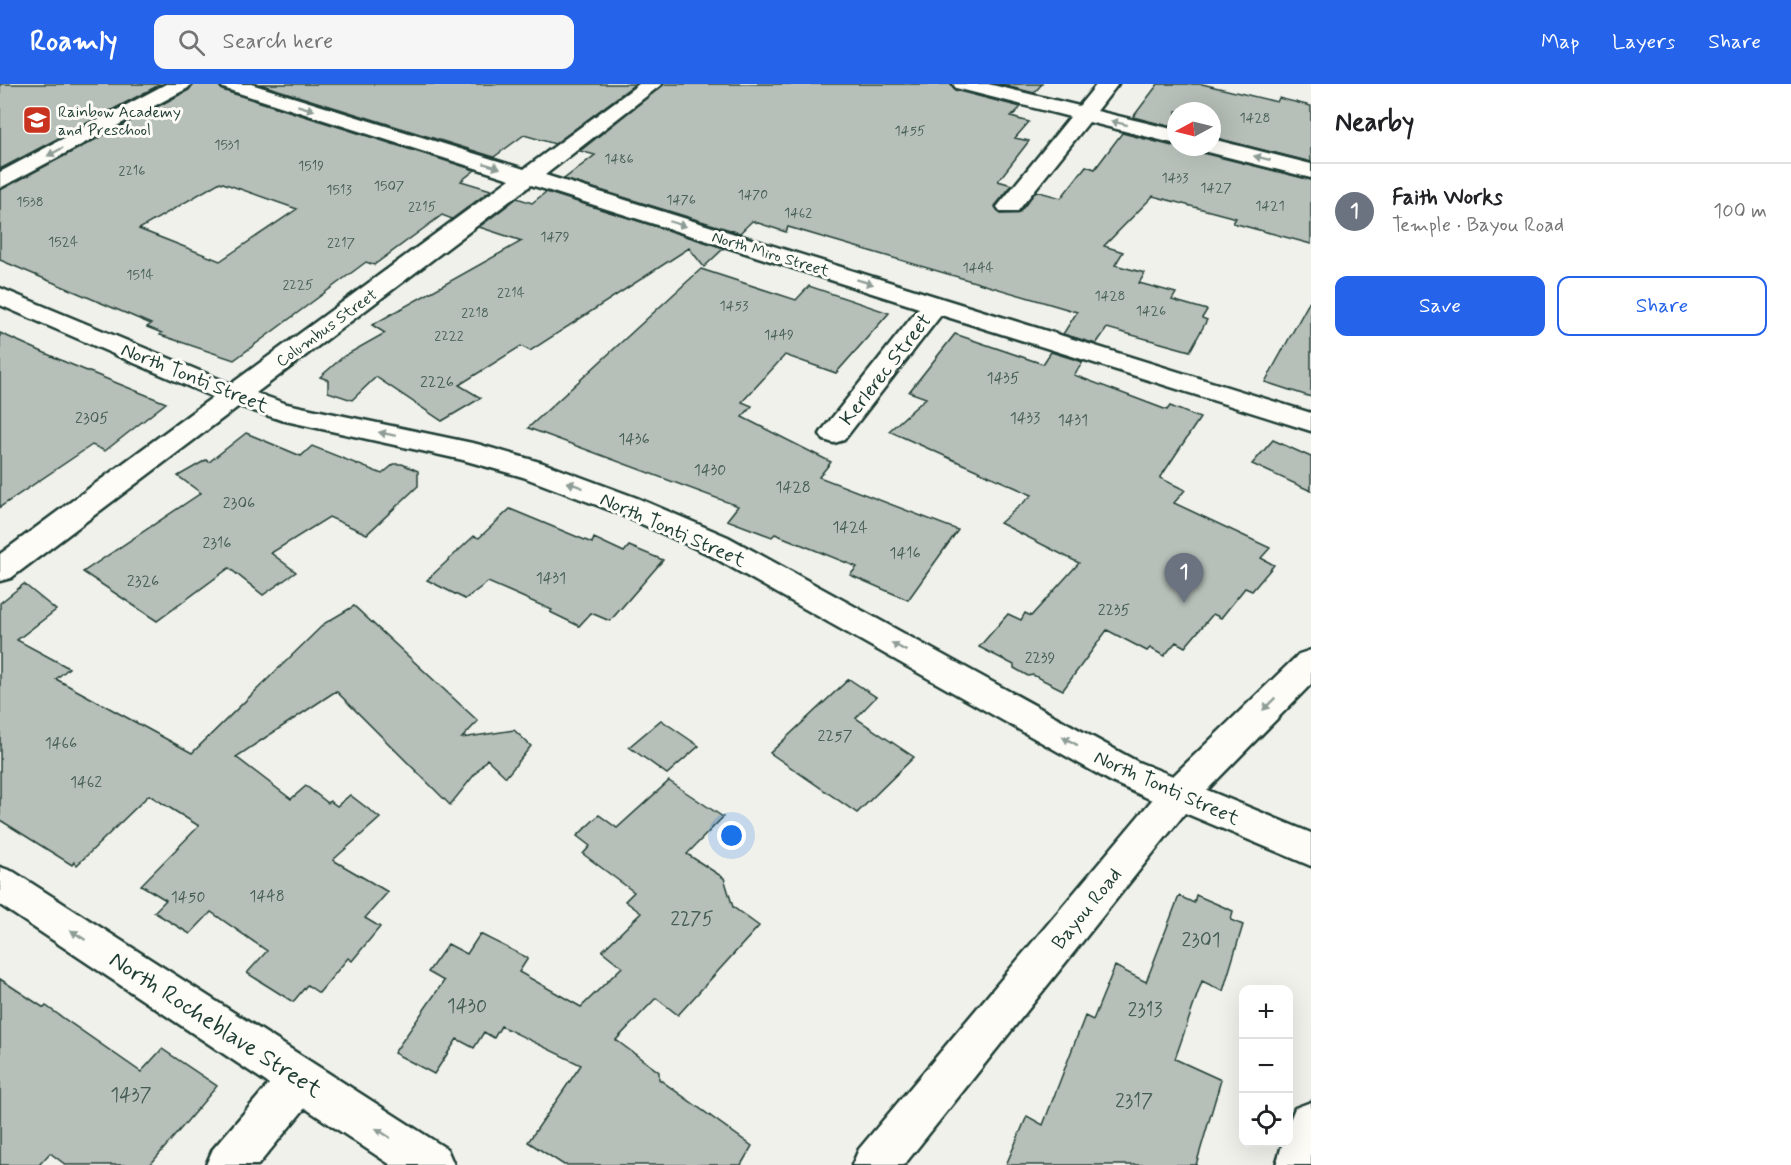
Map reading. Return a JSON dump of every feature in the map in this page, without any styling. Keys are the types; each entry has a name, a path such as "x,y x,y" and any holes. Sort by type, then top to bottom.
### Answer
{"street":[{"path":"0,181 181,84"},
{"name":"North Miro Street","path":"230,84 1311,422"},
{"name":"Columbus Street","path":"0,570 652,84"},
{"path":"963,84 1167,135"},
{"path":"1009,207 1108,84"},
{"path":"1221,148 1311,171"},
{"name":"North Tonti Street","path":"0,296 233,395 281,411 466,451 533,470 626,505 717,545 1125,772 1311,850"},
{"name":"Kerlerec Street","path":"834,434 936,304"},
{"name":"Bayou Road","path":"875,1165 1179,794 1311,663"},
{"name":"North Rocheblave Street","path":"0,884 431,1165"},
{"path":"229,1165 301,1079"},
{"path":"1299,1165 1311,1124"}],"building":[{"path":"0,84 161,84 0,169"},
{"path":"193,84 218,84 222,90 475,170 461,181 491,190 452,219 442,215 374,265 366,262 234,360 160,335 162,333 147,327 151,324 0,260 0,190 189,90","holes":["220,182 297,209 220,261 139,229"]},
{"path":"259,84 635,84 555,144 524,135 494,157"},
{"path":"664,84 951,84 955,90 1021,107 1011,117 1029,122 1015,138 1029,141 998,181 1012,185 995,206 1001,214 1019,213 1036,191 1061,198 1086,166 1095,169 1122,133 1167,145 1167,156 1215,156 1311,180 1311,244 1233,223 1236,218 1153,196 1104,246 1123,252 1115,265 1145,273 1139,283 1176,293 1172,300 1207,310 1202,318 1207,320 1190,351 1107,328 1096,344 1063,334 1077,312 788,227 786,232 752,221 740,233 564,179 595,155 580,151"},
{"path":"998,84 1042,84 1034,93"},
{"path":"1158,84 1202,84 1277,102 1279,98 1311,106 1311,162 1221,139 1221,102 1167,102 1167,126 1133,117"},
{"path":"546,192 724,248 704,267 689,248 530,351 521,346 459,385 481,398 442,421 376,377 352,400 328,392 328,380 320,377 344,356 385,333 372,325 522,241 479,227 517,198 532,203"},
{"path":"701,269 796,300 809,286 889,313 836,373 785,355 742,402 752,406 742,417 831,462 819,477 958,530 908,600 850,575 857,567 775,534 772,537 727,520 738,506 528,428"},
{"path":"1311,299 1311,397 1265,382"},
{"path":"0,333 166,403 105,451 92,445 0,507"},
{"path":"955,334 1043,364 1051,352 1083,362 1074,375 1167,410 1170,406 1200,418 1160,478 1185,490 1174,503 1270,548 1261,558 1274,565 1252,591 1245,588 1221,618 1213,614 1185,647 1176,642 1164,656 1150,648 1147,651 1107,630 1063,690 1033,675 1028,676 1014,668 1014,665 979,647 1008,614 1021,620 1025,613 1031,616 1079,563 1000,523 1032,495 889,431 926,398 909,392"},
{"path":"246,433 301,456 312,446 382,474 394,464 402,464 418,471 418,486 367,534 329,517 271,553 296,572 263,595 229,568 157,621 83,572 201,493 178,476 206,460 209,462"},
{"path":"1273,440 1311,457 1311,491 1252,464"},
{"path":"510,509 592,543 594,538 624,552 629,546 663,560 610,621 591,613 579,626 550,612 552,610 488,582 465,599 427,580 474,536 479,538"},
{"path":"24,584 56,610 17,640 69,668 56,679 192,753 325,623 354,606 478,721 462,738 514,730 531,746 506,777 487,759 450,805 336,691 236,757 291,799 306,786 328,803 330,801 337,806 350,795 380,818 333,860 388,892 365,918 380,927 352,961 348,958 319,993 307,985 293,1002 247,973 267,951 211,912 190,934 154,912 166,900 141,885 199,826 149,795 77,865 74,862 72,865 0,820 0,603"},
{"path":"849,679 876,697 856,718 914,757 857,813 770,753"},
{"path":"661,720 699,746 667,774 629,747"},
{"path":"669,781 723,817 687,854 724,878 733,907 759,926 678,1015 656,998 616,1040 659,1072 659,1079 752,1146 741,1165 564,1165 528,1142 581,1065 501,1026 494,1038 484,1032 474,1048 457,1039 434,1074 394,1053 444,981 428,972 448,944 467,954 480,934 528,958 519,972 581,1007 622,967 602,951 641,913 625,901 634,892 583,854 590,846 577,836 599,815 617,828"},
{"path":"1196,895 1233,911 1231,920 1243,925 1223,991 1202,981 1175,1059 1221,1080 1196,1165 1006,1165 1027,1116 1043,1125 1085,1016 1093,1020 1115,966 1146,982 1179,896 1194,903"},
{"path":"0,979 44,1008 46,1006 141,1072 162,1049 217,1086 150,1165 66,1165 50,1153 39,1165 0,1165"}],"place":[{"name":"Rainbow Academy and Preschool","path":"37,120"},
{"name":"Faith Works","path":"1184,603"}]}
